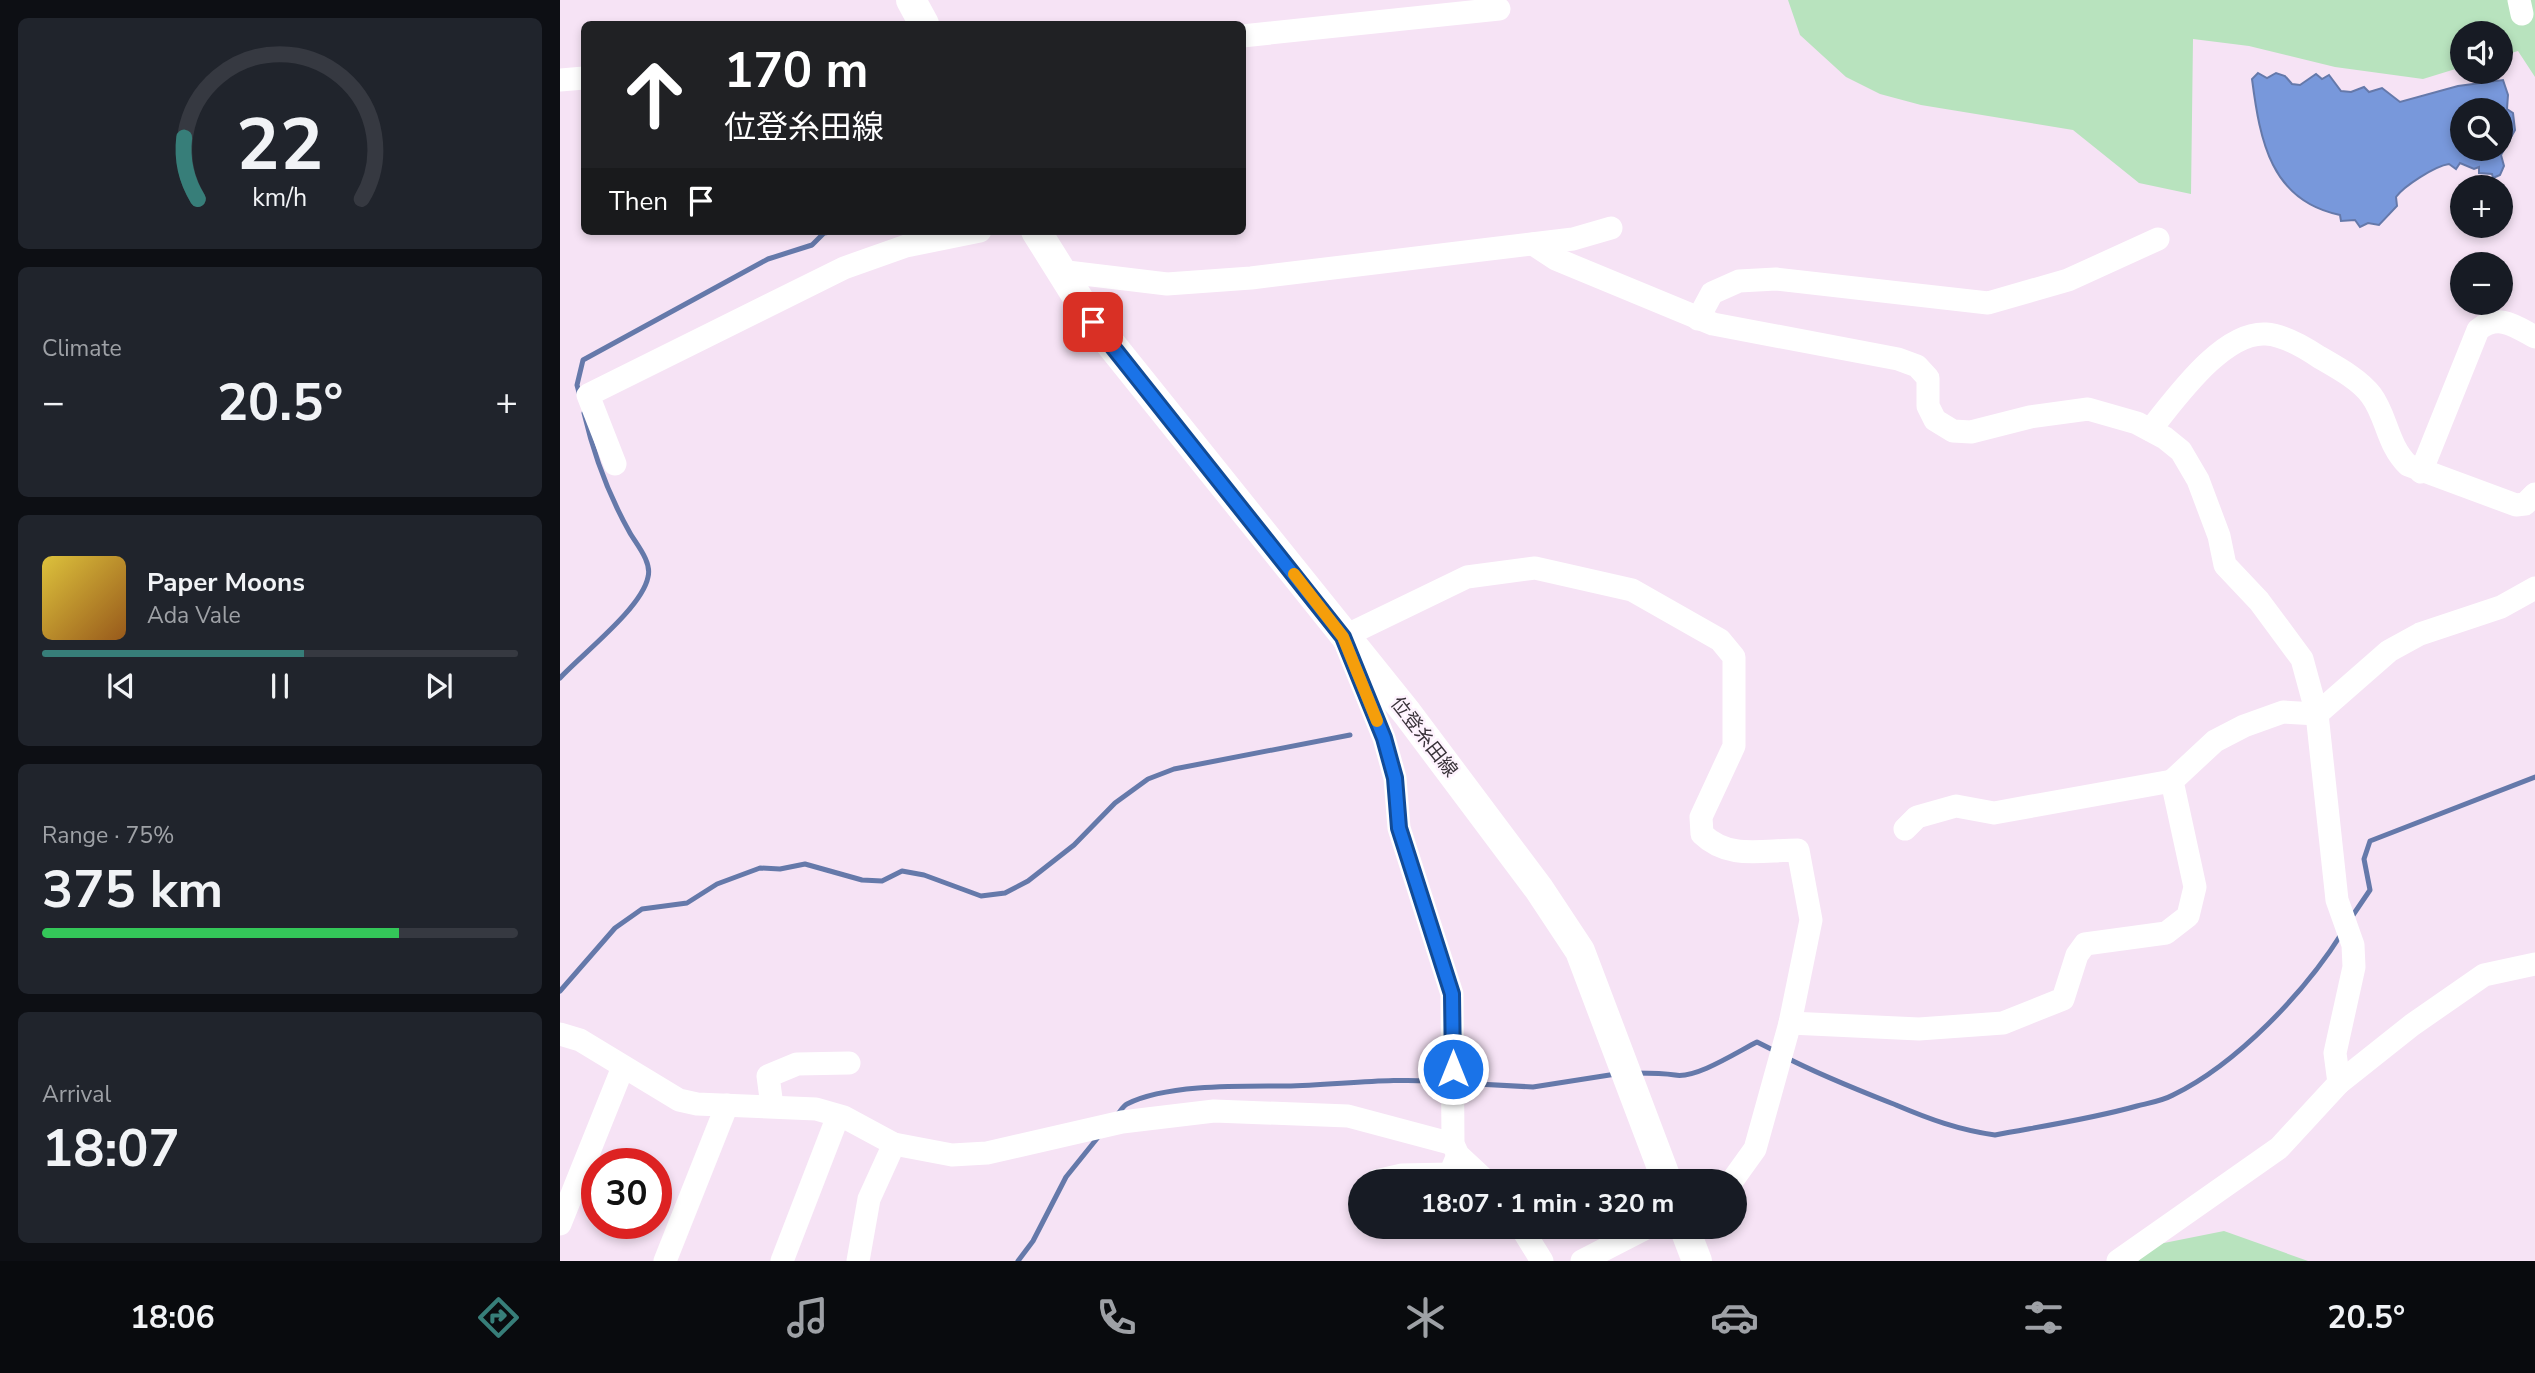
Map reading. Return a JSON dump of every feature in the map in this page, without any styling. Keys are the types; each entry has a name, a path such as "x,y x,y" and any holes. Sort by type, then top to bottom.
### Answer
{"main road":[{"path":"911,0 922,21"},
{"name":"位登糸田線","path":"1038,235 1093,322 1415,724 1539,889 1580,951 1662,1169"},
{"path":"1689,1239 1697,1261"}],"street":[{"path":"1246,36 1499,9"},
{"path":"560,80 581,78"},
{"path":"1059,271 1167,284 1251,278 1573,239 1611,228"},
{"path":"615,464 588,395 844,268 906,246 960,235"},
{"path":"1698,318 1712,293 1739,281 1776,279 1988,303 2068,280 2158,239"},
{"path":"1533,244 1556,260 1713,324 1898,359 1917,366 1928,378 1928,406 1935,420 1953,430 1971,432 2030,417 2088,409 2150,430 2181,451 2207,502 2219,536 2225,565 2259,601 2302,659 2317,714 2337,900 2353,945 2354,967 2335,1053 2339,1083"},
{"path":"2421,472 2478,330 2488,321 2498,320 2535,337"},
{"path":"2150,430 2198,370 2242,340 2264,333 2305,348 2371,394 2398,456 2421,472 2516,505 2525,504 2535,494"},
{"path":"1451,1169 1456,1149 1452,994 1399,828 1395,778 1384,738 1343,637 1467,577 1535,568 1573,574 1633,590 1720,640 1734,657 1734,746 1701,817 1702,834 1716,848 1734,851 1798,850 1811,920 1790,1023 1755,1149 1741,1169"},
{"path":"1905,829 1917,817 1956,806 1994,813 2172,781 2215,741 2244,726 2283,712 2317,714 2389,651 2420,634 2501,607 2535,588"},
{"path":"1790,1023 1919,1029 2003,1023 2063,999 2077,955 2085,944 2166,933 2188,916 2194,887 2172,781"},
{"path":"2118,1261 2279,1148 2339,1083 2412,1025 2484,975 2535,964"},
{"path":"560,1034 580,1040 679,1100 697,1104 816,1108 894,1144 952,1155 987,1153 1122,1122 1214,1111 1348,1116 1456,1149 1475,1169"},
{"path":"772,1106 768,1076 797,1064 849,1063"},
{"path":"560,1224 623,1067"},
{"path":"665,1261 727,1105"},
{"path":"782,1261 838,1116"},
{"path":"858,1261 869,1199 894,1144"},
{"path":"1528,1239 1542,1261"},
{"path":"1583,1261 1625,1239"}],"green space":[{"path":"1788,0 2535,0 2535,77 2518,51 2513,52 2513,21 2450,21 2450,71 2423,79 2335,67 2249,46 2193,39 2191,194 2139,183 2073,130 1921,105 1880,94 1846,77 1800,35"},
{"path":"2224,1231 2308,1261 2138,1261 2154,1245"}],"water":[{"path":"2258,73 2267,78 2276,73 2285,76 2292,84 2300,85 2316,74 2322,79 2329,75 2341,91 2351,92 2364,87 2369,92 2382,88 2400,102 2473,84 2504,84 2508,95 2508,98 2450,98 2450,161 2503,161 2504,166 2500,175 2479,173 2479,167 2474,169 2460,163 2456,169 2449,164 2436,168 2406,187 2396,197 2397,206 2379,225 2368,223 2360,227 2355,220 2341,221 2340,215 2317,208 2298,197 2273,165 2259,124 2252,79"}],"waterway":[{"path":"580,396 577,385 583,360 768,259 812,245 822,235"},
{"path":"560,678 635,602 649,571 643,554 608,489 584,413"},
{"path":"560,991 615,928 642,909 687,903 717,884 760,868 780,869 805,864 862,880 882,881 902,871 924,875 981,896 1005,893 1028,881 1074,845 1115,803 1148,779 1174,769 1350,735"},
{"path":"2351,918 2370,890 2364,859 2370,841 2535,777"},
{"path":"1785,1057 1920,1115 1982,1133 1995,1135 2102,1115 2169,1097 2221,1065 2245,1046 2289,1002 2327,956 2342,933"},
{"path":"1636,1073 1694,1073 1757,1042 1777,1052"},
{"path":"1459,1083 1533,1087 1616,1074"},
{"path":"1117,1115 1126,1105 1143,1097 1183,1090 1386,1081 1446,1082"},
{"path":"1018,1261 1033,1241 1066,1177 1099,1136"}],"slow traffic":[{"path":"1294,574 1343,637 1377,721"}],"route":[{"path":"1093,322 1343,637 1384,738 1395,778 1399,828 1452,994 1453,1069"}]}
